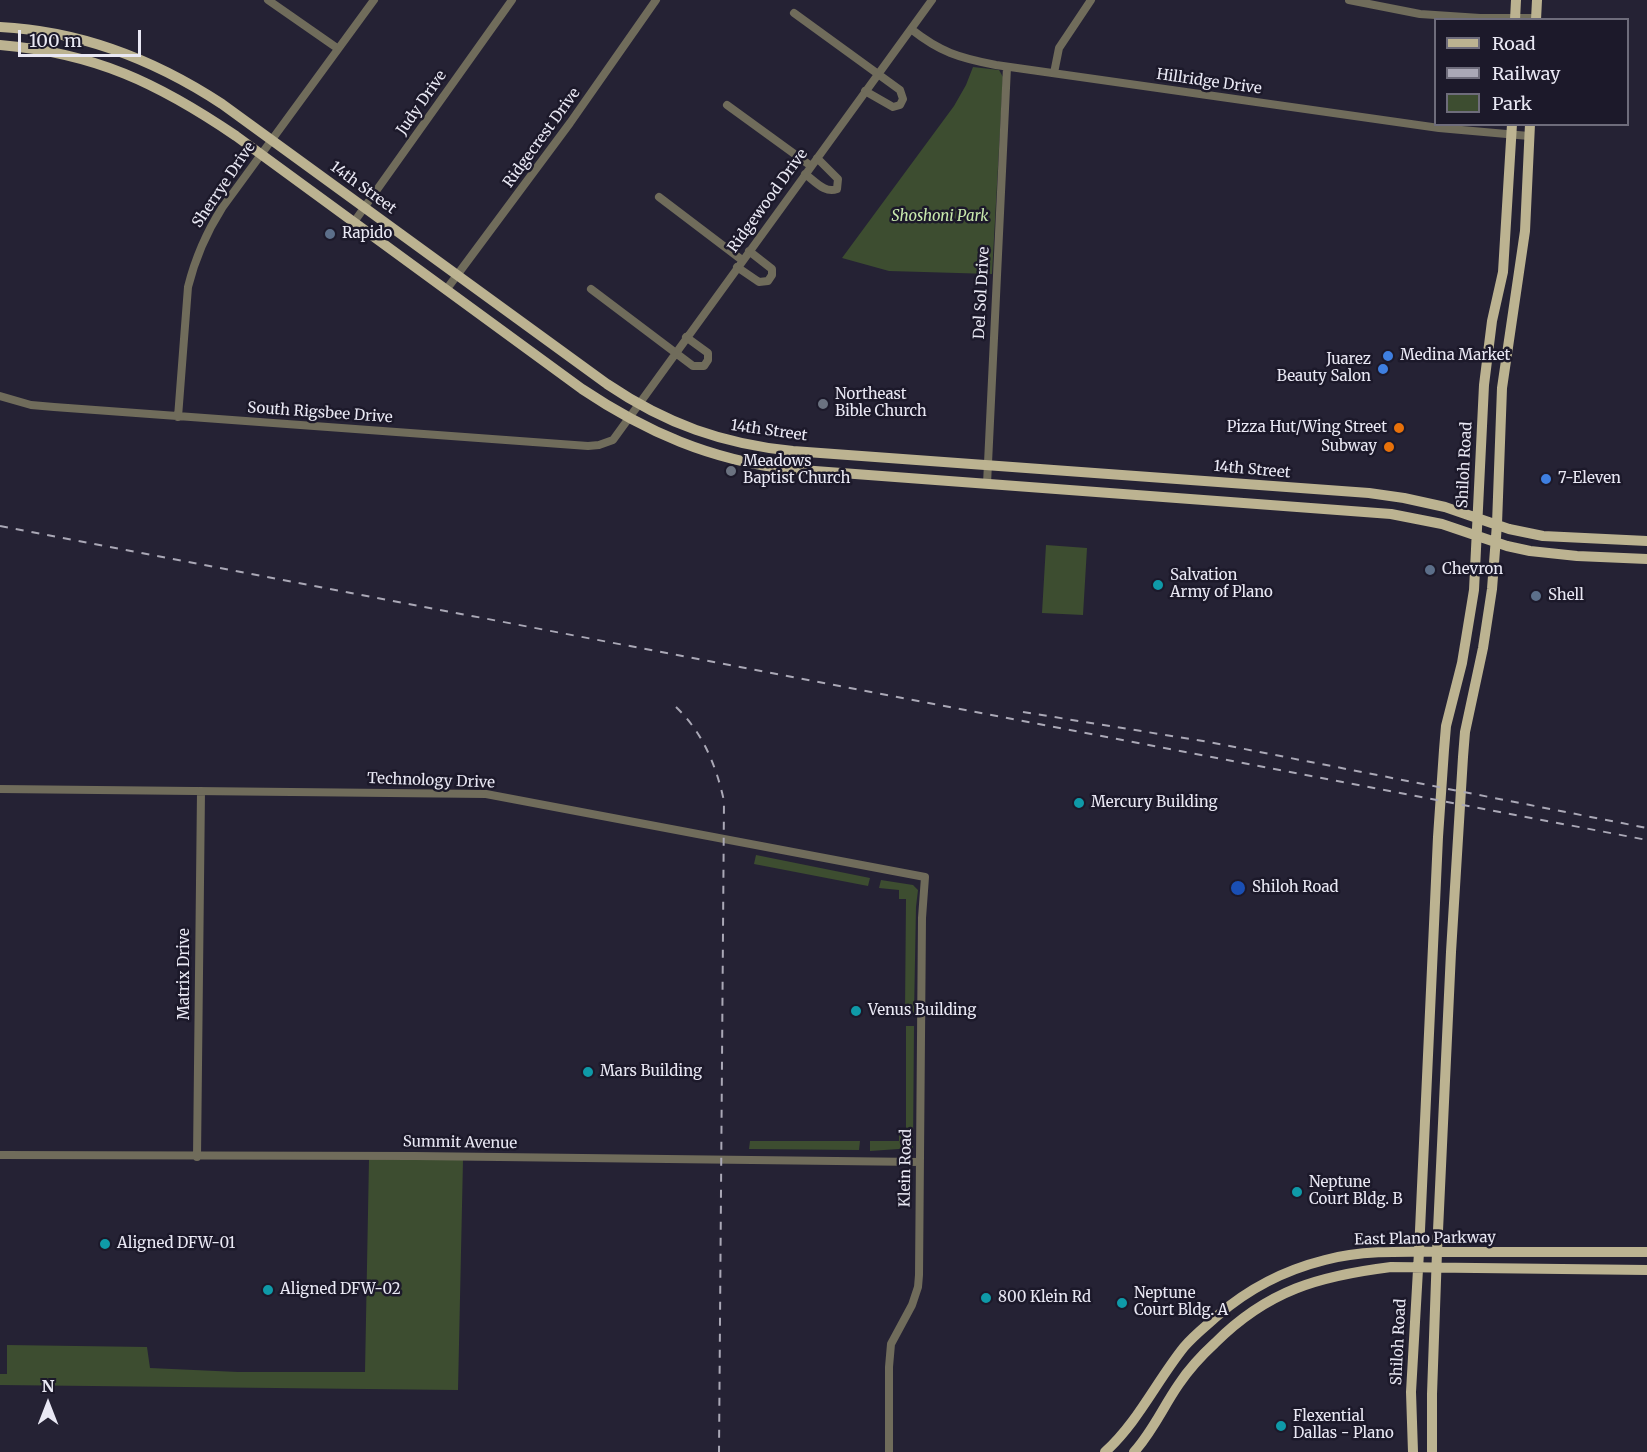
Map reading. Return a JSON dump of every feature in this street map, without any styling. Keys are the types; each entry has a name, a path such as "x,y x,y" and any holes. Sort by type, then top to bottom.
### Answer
{"main road":[{"path":"1515,18 1516,0"},
{"path":"1536,18 1537,0"},
{"name":"14th Street","path":"0,27 75,38 136,57 196,87 637,404 676,423 726,440 767,449 1369,493 1445,507 1509,529 1543,536 1647,541"},
{"path":"0,45 67,55 126,73 192,106 582,389 627,418 676,441 722,457 772,467 865,475 1391,514 1442,524 1496,542 1552,554 1647,559"},
{"name":"Shiloh Road","path":"1413,1452 1411,1402 1425,1093 1446,726 1462,663 1470,618 1478,535 1484,385 1492,321 1503,272 1511,129"},
{"path":"1432,1452 1436,1268 1460,791 1465,732 1488,622 1496,542 1502,388 1525,231 1530,130"},
{"path":"1484,385 1502,388"},
{"path":"722,457 726,440"},
{"path":"865,475 866,456"},
{"path":"1156,496 1158,477"},
{"path":"1298,506 1299,488"},
{"path":"1449,711 1468,715"},
{"path":"1425,1093 1444,1094"},
{"name":"East Plano Parkway","path":"1105,1452 1119,1439 1142,1410 1163,1375 1186,1345 1239,1299 1274,1278 1323,1260 1352,1255 1419,1252 1647,1252"},
{"path":"1629,1252 1629,1270"},
{"name":"East Plano Parkway","path":"1134,1452 1162,1415 1186,1375 1201,1357 1248,1313 1286,1292 1325,1278 1380,1269 1418,1268 1647,1270"},
{"path":"1239,1299 1248,1313"}],"street":[{"path":"268,0 337,48"},
{"name":"Sherrye Drive","path":"178,417 186,302 193,268 212,223 374,0"},
{"name":"Judy Drive","path":"354,222 512,0"},
{"name":"Ridgecrest Drive","path":"446,290 570,123 656,0"},
{"name":"Ridgewood Drive","path":"627,418 932,0"},
{"path":"1054,73 1059,48 1091,0"},
{"path":"1349,0 1420,14 1496,18"},
{"path":"794,12 900,90 903,94 902,102 893,107 865,92"},
{"name":"Hillridge Drive","path":"911,29 930,44 950,54 1007,67 1439,128 1530,130"},
{"name":"Del Sol Drive","path":"987,484 1007,67"},
{"path":"727,105 838,178 837,189 826,190 805,174"},
{"path":"659,197 740,263 759,282 768,281 772,275 772,269 749,251"},
{"path":"591,289 697,368 706,364 708,353 686,336"},
{"name":"South Rigsbee Drive","path":"0,396 31,405 588,446 613,440 627,418"},
{"name":"Technology Drive","path":"0,789 486,795 925,877"},
{"name":"Matrix Drive","path":"197,1157 201,791"},
{"name":"Klein Road","path":"889,1452 891,1344 912,1305 918,1287 922,918 925,877"},
{"name":"Summit Avenue","path":"0,1155 428,1156 920,1162"}],"green space":[{"name":"Shoshoni Park","path":"973,67 999,70 1003,77 992,274 889,271 842,258 954,106"},
{"path":"1046,545 1087,548 1083,615 1042,613"},
{"path":"756,855 870,878 868,886 754,864"},
{"path":"881,880 913,885 918,890 914,1013 905,1012 906,899 899,899 899,890 879,888"},
{"path":"906,1026 914,1026 913,1148 870,1151 870,1141 899,1141 899,1132 906,1132"},
{"path":"750,1141 860,1141 859,1150 749,1149"},
{"path":"369,1159 463,1160 458,1390 0,1385 0,1374 7,1374 7,1345 147,1347 150,1368 238,1372 365,1372"}],"railway":[{"path":"0,526 1647,840"},
{"path":"676,707 694,728 707,750 724,801 719,1452"},
{"path":"1023,712 1209,742 1647,828"}],"place":[{"name":"Rapido","path":"330,234"},
{"name":"Medina Market","path":"1388,356"},
{"name":"Juarez Beauty Salon","path":"1383,369"},
{"name":"Northeast Bible Church","path":"823,404"},
{"name":"Pizza Hut/Wing Street","path":"1399,428"},
{"name":"Subway","path":"1389,447"},
{"name":"Meadows Baptist Church","path":"731,471"},
{"name":"7-Eleven","path":"1546,479"},
{"name":"Chevron","path":"1430,570"},
{"name":"Salvation Army of Plano","path":"1158,585"},
{"name":"Shell","path":"1536,596"},
{"name":"Mercury Building","path":"1079,803"},
{"name":"Shiloh Road","path":"1238,888"},
{"name":"Venus Building","path":"856,1011"},
{"name":"Mars Building","path":"588,1072"},
{"name":"Neptune Court Bldg. B","path":"1297,1192"},
{"name":"Aligned DFW-01","path":"105,1244"},
{"name":"Aligned DFW-02","path":"268,1290"},
{"name":"800 Klein Rd","path":"986,1298"},
{"name":"Neptune Court Bldg. A","path":"1122,1303"},
{"name":"Flexential Dallas - Plano","path":"1281,1426"}]}
